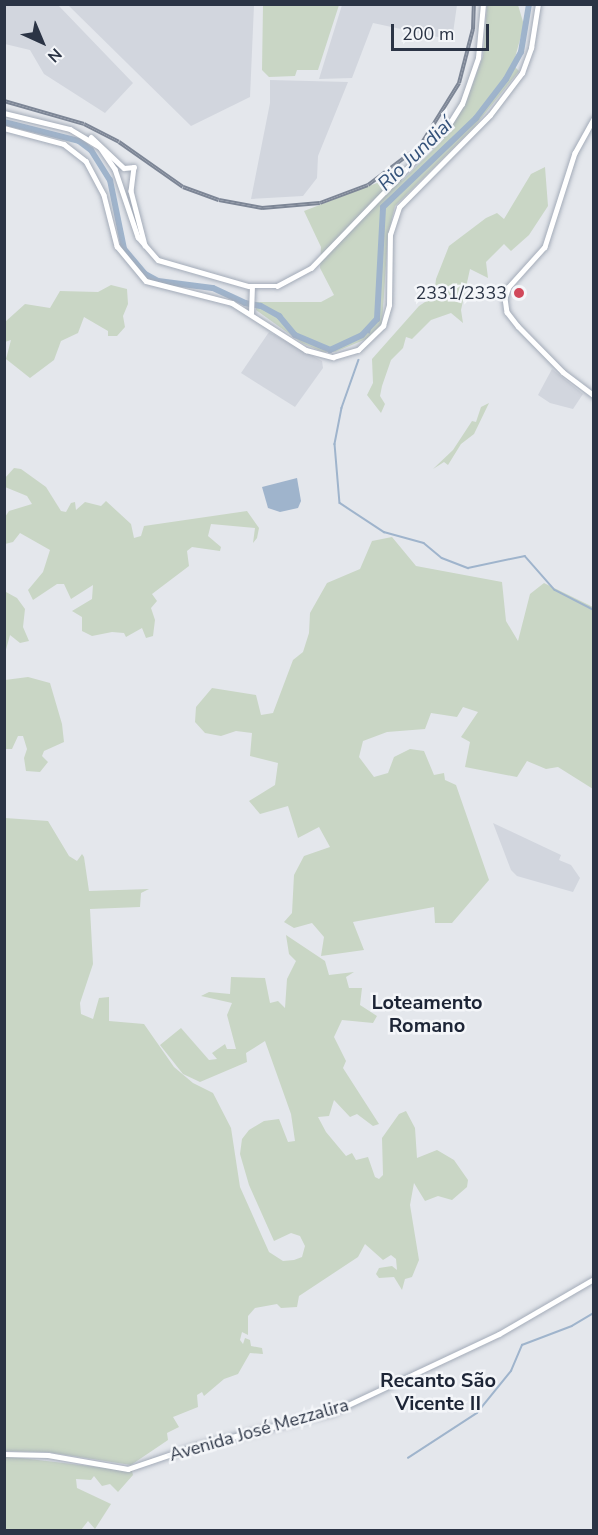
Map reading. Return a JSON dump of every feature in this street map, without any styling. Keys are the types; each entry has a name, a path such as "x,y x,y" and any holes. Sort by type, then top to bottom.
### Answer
{"main road":[{"path":"76,131 100,147 110,160 135,232 147,252 170,265 252,287 277,286 305,274 434,144 462,104 471,82 481,40 483,4"},
{"path":"4,128 63,144 86,161 104,195 117,246 146,281 217,298 252,312 306,351 324,357 358,350 378,333 388,305 390,235 399,207 490,115 522,73 531,48 538,4"},
{"path":"4,112 76,131 102,144 124,168 134,167 131,191 147,252"},
{"path":"594,119 575,153 546,245 509,287 505,300 507,312 518,326 563,372 594,395"},
{"path":"252,287 252,312"},
{"name":"Avenida José Mezzalira","path":"4,1454 48,1455 128,1469 195,1446 333,1412 499,1334 594,1279"}],"shaded area":[{"path":"5,5 58,5 133,83 105,113 44,74 30,50 5,44"},
{"path":"68,5 254,5 250,97 191,126"},
{"path":"342,5 457,5 452,40 373,23 352,78 319,79"},
{"path":"270,80 348,82 318,156 317,178 303,196 251,199 270,103"},
{"path":"269,332 322,361 323,368 295,407 241,373"},
{"path":"552,369 583,394 573,409 550,403 538,395"},
{"path":"493,823 561,855 559,860 571,865 580,878 573,892 517,876 511,870"}],"green space":[{"path":"263,5 339,5 318,70 297,70 295,76 269,77 262,70"},
{"path":"487,5 518,5 524,25 513,65 519,71 475,126 395,206 388,235 382,324 371,337 335,352 323,352 302,343 256,310 256,302 321,302 334,295 320,268 321,247 304,211 382,181 392,172 402,181 442,141 465,105 483,56"},
{"path":"545,167 548,206 529,235 511,251 504,244 486,262 488,278 470,269 461,310 463,323 451,313 431,320 412,339 406,337 403,348 391,360 382,386 380,396 385,404 381,413 367,395 373,383 372,359 419,306 434,296 436,279 449,246 486,218 497,213 504,219 531,174"},
{"path":"111,285 127,289 128,304 123,316 125,327 117,336 108,336 108,331 84,317 78,333 61,341 54,360 30,378 6,359 11,340 5,342 5,322 25,304 50,308 60,291 98,292"},
{"path":"489,403 474,434 461,444 448,465 444,462 433,469 453,450 472,421 476,422 481,407"},
{"path":"14,468 21,469 46,487 61,511 66,512 71,503 75,502 76,510 85,502 101,506 106,501 131,524 134,538 141,536 144,526 247,511 259,528 257,538 253,543 255,528 211,524 208,536 221,547 220,551 192,547 187,551 189,566 152,594 157,601 151,608 155,620 153,636 146,638 142,628 126,637 124,633 112,632 92,636 82,631 82,617 72,611 92,599 93,585 71,599 64,584 57,584 33,600 28,590 43,572 50,550 20,533 13,542 5,544 5,517 9,511 32,504 27,496 5,487 5,478"},
{"path":"392,537 416,566 502,582 506,621 518,641 530,594 544,583 593,607 593,789 558,767 546,769 527,761 517,777 465,767 470,742 461,737 478,712 463,707 457,717 431,713 425,729 387,732 363,741 359,757 374,777 388,773 394,757 410,749 424,751 434,775 444,773 445,780 456,785 489,880 452,923 435,923 434,907 353,922 364,950 321,956 324,937 312,923 294,928 284,922 292,913 294,875 304,856 330,847 319,827 298,838 288,806 260,814 249,801 275,785 278,763 250,756 252,733 236,731 221,736 205,733 195,722 196,707 212,688 256,695 261,715 273,713 293,660 303,652 309,633 310,613 327,583 360,569 372,541"},
{"path":"6,592 17,598 25,609 23,627 29,641 20,643 10,635 5,653"},
{"path":"28,677 50,683 62,724 64,742 44,751 42,756 48,762 40,772 26,771 24,758 27,749 23,736 18,736 12,749 5,749 5,680"},
{"path":"5,818 48,821 69,856 77,861 82,854 84,857 89,891 149,889 141,893 140,907 90,909 93,964 80,1003 81,1014 93,1019 99,998 109,997 109,1021 144,1024 174,1067 193,1083 213,1093 231,1128 240,1187 269,1252 283,1261 294,1260 302,1257 305,1246 300,1236 291,1233 274,1241 249,1185 240,1154 242,1139 249,1130 264,1121 279,1119 288,1142 295,1141 291,1114 265,1041 246,1053 247,1062 200,1082 183,1074 160,1045 181,1028 209,1060 217,1059 212,1053 225,1044 227,1049 236,1049 227,1015 232,1003 201,996 209,992 230,994 231,977 265,978 270,1003 278,1001 285,1008 287,979 296,961 289,954 286,935 325,961 329,975 354,972 346,977 349,988 362,988 360,1005 377,1016 373,1023 342,1020 334,1037 346,1061 343,1068 379,1124 373,1126 357,1114 350,1117 334,1100 329,1116 318,1117 326,1132 346,1156 352,1153 356,1160 368,1157 375,1177 379,1179 383,1175 382,1138 399,1114 406,1111 415,1128 417,1158 437,1150 454,1160 468,1180 467,1187 452,1200 438,1196 425,1201 414,1183 410,1205 419,1260 412,1277 405,1279 402,1290 394,1277 379,1278 376,1274 379,1268 392,1266 397,1270 396,1259 391,1255 383,1260 365,1244 358,1257 299,1296 297,1307 281,1308 277,1304 255,1308 248,1316 248,1335 242,1332 240,1340 243,1344 245,1338 250,1340 251,1346 262,1348 263,1354 250,1353 238,1374 224,1379 204,1396 202,1392 197,1395 198,1407 173,1417 179,1427 167,1433 168,1440 131,1465 47,1452 5,1451"},
{"path":"4,1456 132,1471 133,1475 118,1492 110,1484 102,1486 94,1476 91,1480 76,1479 77,1488 111,1504 95,1529 88,1521 81,1530 5,1530"}],"water":[{"path":"297,478 301,501 298,508 280,512 268,508 262,487"}],"waterway":[{"name":"Rio Jundiaí","path":"4,122 79,141 91,150 110,180 124,249 145,274 158,281 213,288 245,303 261,306 279,316 295,335 330,350 362,335 377,319 383,207 476,118 506,79 521,52 529,4"},
{"name":"Rio Jundiaí","path":"369,333 370,329"},
{"path":"359,360 342,408 335,444 340,503 384,532 424,543 442,558 468,568 525,556 555,590 594,610"},
{"path":"408,1458 477,1413 511,1371 522,1345 572,1326 594,1313"}],"railway":[{"path":"4,101 84,124 119,142 183,187 219,200 262,208 320,203 368,185 420,146 459,83 473,29 474,4"}],"place":[{"name":"2331/2333","path":"519,293"}],"district":[{"name":"Loteamento Romano","path":"427,1014"},
{"name":"Recanto São Vicente II","path":"438,1392"}]}
